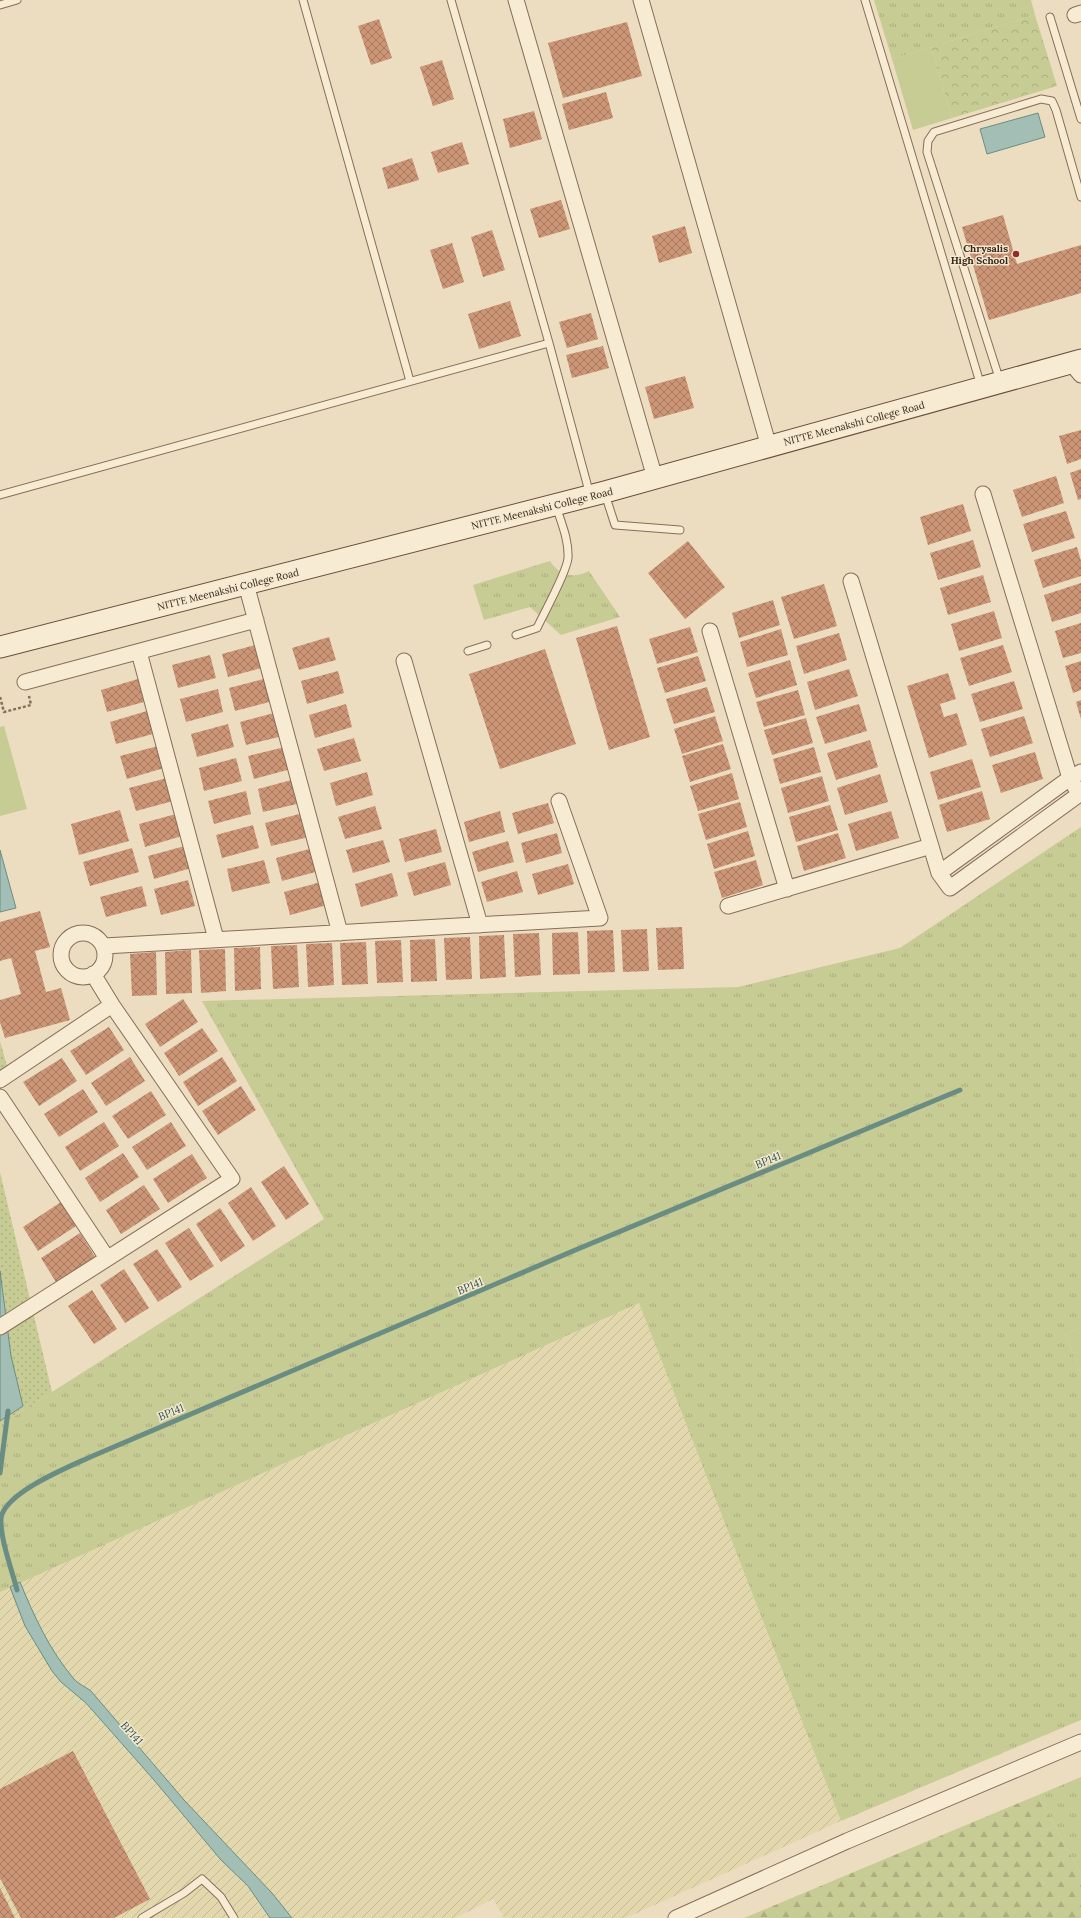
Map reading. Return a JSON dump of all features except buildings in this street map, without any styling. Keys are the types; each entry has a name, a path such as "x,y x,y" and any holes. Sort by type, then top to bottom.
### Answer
{"street":[{"path":"516,0 655,478"},
{"path":"641,0 769,447"},
{"name":"NITTE Meenakshi College Road","path":"0,647 556,505 991,385 1078,366"},
{"path":"851,581 939,873 950,888 1080,793 1076,775 983,494"},
{"path":"246,584 340,933"},
{"path":"25,682 256,620"},
{"path":"710,631 787,889"},
{"path":"139,652 216,939"},
{"path":"404,662 480,925"},
{"path":"939,873 1076,775"},
{"path":"104,946 600,918 559,801"},
{"path":"728,906 931,846"},
{"path":"86,933 98,938 104,946 106,956 104,963 101,968 93,974 83,977 70,973 62,961 63,947 72,936 86,933"},
{"path":"3,1326 232,1179 112,1005 93,974"},
{"path":"0,1080 112,1005"},
{"path":"0,1097 107,1258"},
{"path":"676,1918 847,1841 1081,1742"}],"lane":[{"path":"0,5 17,0"},
{"path":"303,0 410,382"},
{"path":"451,0 549,343 597,494 615,525 680,530"},
{"path":"865,0 991,385"},
{"path":"1050,17 1081,119"},
{"path":"991,385 927,152 928,141 934,132 1041,99 1052,101 1056,110 1081,197"},
{"path":"0,495 549,343"},
{"path":"516,635 537,628 568,558 565,534 556,505"},
{"path":"468,651 487,645"},
{"path":"142,1918 184,1893 202,1879 221,1897 234,1918"}],"shaded area":[{"path":"639,1303 841,1821 626,1918 504,1918 493,1899 456,1918 0,1918 0,1592"}],"green space":[{"path":"874,0 1031,0 1035,15 892,59"},
{"path":"1035,15 1057,86 952,118 931,47"},
{"path":"931,47 952,118 913,130 892,59"},
{"path":"550,561 558,570 567,575 578,575 589,571 620,617 561,635 530,607 484,620 473,585"},
{"path":"4,726 27,809 0,816 0,727"},
{"path":"1081,827 1081,1327 1065,1334 1081,1374 1081,1720 841,1821 639,1303 0,1592 0,1425 324,1219 202,1001 738,987 900,948"},
{"path":"0,1041 7,1066 0,1071"},
{"path":"0,1172 52,1392 0,1425"},
{"path":"1081,1327 1081,1374 1065,1334"},
{"path":"1081,1777 1081,1874 1038,1795"},
{"path":"1038,1795 1081,1874 1081,1918 744,1918"}],"water":[{"path":"1038,113 1045,137 987,154 980,129"},
{"path":"0,850 16,908 0,912"},
{"path":"0,1271 11,1356 23,1406 0,1421"},
{"path":"20,1582 43,1633 65,1668 74,1679 91,1691 184,1800 272,1893 292,1918 270,1918 248,1886 221,1860 154,1780 86,1703 61,1682 52,1671 25,1626 10,1587"}],"waterway":[{"name":"BP141","path":"17,1590 4,1545 1,1518 5,1509 13,1499 38,1482 88,1458 573,1251 960,1090"},
{"name":"BP141","path":"0,1473 8,1411"}],"place":[{"name":"Chrysalis High School","path":"1016,254"}]}
